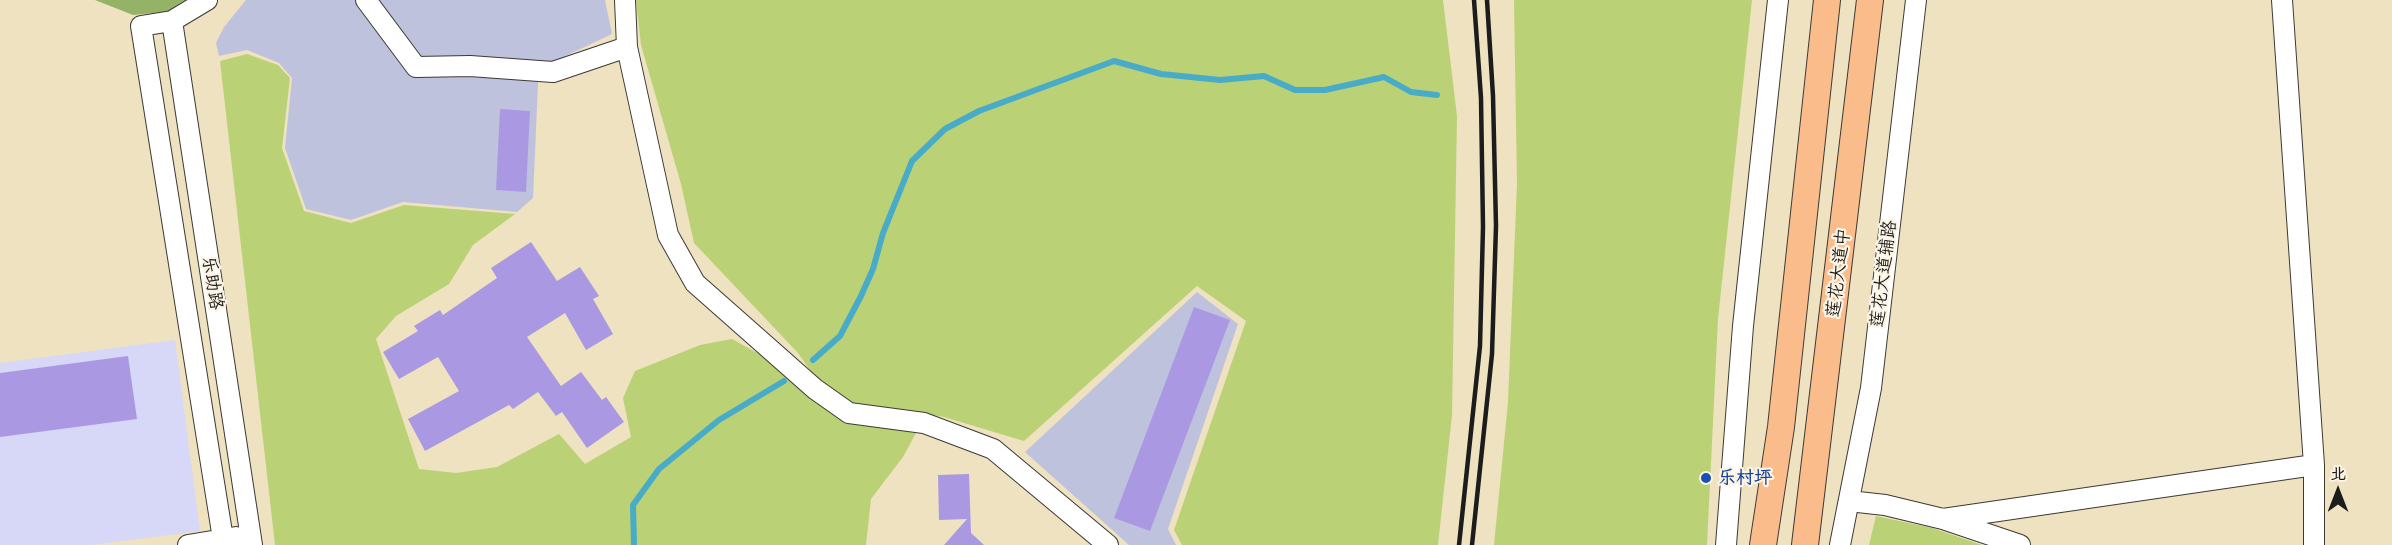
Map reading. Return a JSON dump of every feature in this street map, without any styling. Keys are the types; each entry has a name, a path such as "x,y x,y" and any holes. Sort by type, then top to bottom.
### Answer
{"main road":[{"path":"1763,545 1781,427 1827,0"},
{"name":"莲花大道中","path":"1805,545 1870,0"}],"street":[{"path":"172,21 207,0"},
{"path":"366,0 416,67 470,66 553,72 627,47"},
{"path":"625,0 627,47 668,235 695,282 815,389 849,413 924,423 993,448 1108,545"},
{"path":"1726,545 1743,326 1778,0"},
{"name":"莲花大道辅路","path":"1839,545 1850,501 1871,388 1916,0"},
{"path":"2282,0 2314,465 2314,545"},
{"name":"乐助路","path":"224,542 141,26 172,21 252,540"},
{"path":"1942,519 2314,465"},
{"path":"1850,501 1885,505 1942,519 2020,545"},
{"path":"188,545 252,540"}],"shaded area":[{"path":"246,0 605,0 612,34 553,62 539,62 533,198 517,212 403,202 351,220 306,209 285,148 292,78 279,63 247,50 219,56 216,43 224,27"},
{"path":"1197,292 1238,324 1168,529 1176,545 1129,545 1025,452"},
{"path":"175,340 200,531 91,545 0,545 0,363"}],"green space":[{"path":"95,0 192,0 174,11 133,15"},
{"path":"636,0 1443,0 1457,116 1452,415 1438,545 1182,545 1174,530 1246,321 1197,286 1024,441 944,417 849,402 816,379 798,353 694,243 681,184 641,45"},
{"path":"1514,0 1752,0 1718,319 1707,545 1494,545 1508,402 1517,184"},
{"path":"247,54 278,65 290,78 282,148 304,211 351,223 404,205 515,214 473,245 449,284 396,316 376,339 419,469 456,473 497,467 559,434 585,464 631,437 623,398 635,371 700,345 732,339 770,360 851,422 916,433 903,457 871,499 866,545 275,545 220,61"},
{"path":"1876,516 1932,528 1982,545 1869,545"}],"building":[{"path":"500,109 530,111 526,192 496,190"},
{"path":"531,242 557,281 580,267 599,296 593,299 613,334 586,350 565,313 527,337 561,386 581,372 602,400 606,397 624,422 587,448 562,412 556,416 538,392 513,409 509,405 425,451 408,419 459,391 438,357 399,379 383,352 418,331 414,326 440,310 443,315 497,278 491,268"},
{"path":"1194,307 1230,320 1150,531 1114,518"},
{"path":"128,356 137,419 0,437 0,373"},
{"path":"969,474 971,533 984,545 944,545 967,519 939,520 938,475"}],"waterway":[{"path":"813,360 840,336 861,296 912,161 945,129 979,111 1114,61 1161,74 1220,80 1264,76 1295,90 1325,90 1384,77 1411,92 1437,95"},
{"path":"634,545 633,505 659,469 719,420 784,381"}],"railway":[{"path":"1459,545 1480,346 1483,227 1481,98 1474,0"},
{"path":"1472,545 1492,354 1496,226 1493,96 1487,0"}],"place":[{"name":"乐村坪","path":"1706,478"}]}
